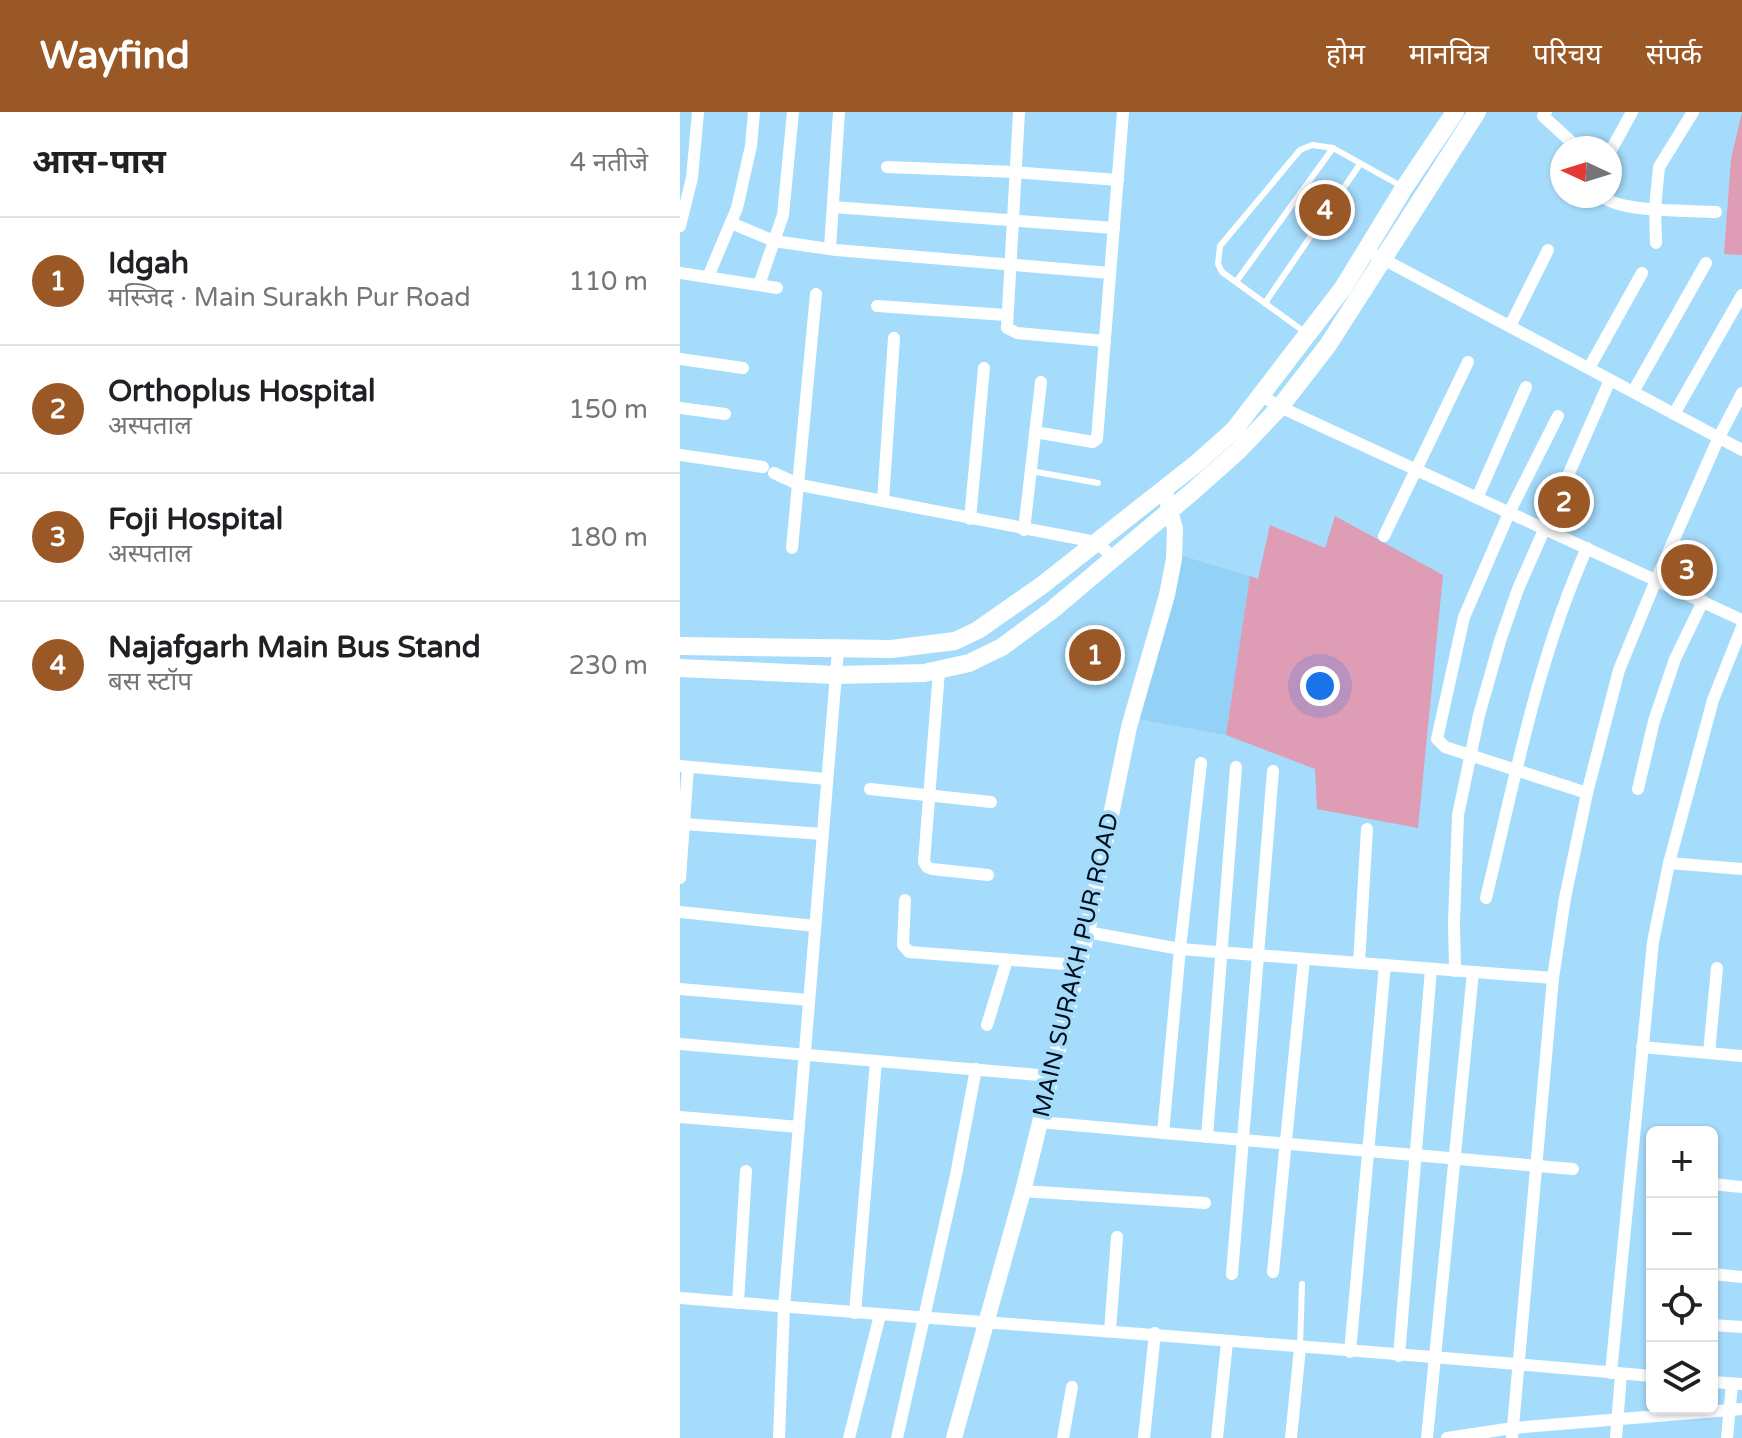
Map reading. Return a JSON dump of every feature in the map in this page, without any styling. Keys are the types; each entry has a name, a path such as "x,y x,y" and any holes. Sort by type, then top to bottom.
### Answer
{"main road":[{"path":"680,668 887,675 939,671 969,663 1002,647 1052,610 1171,509 1238,451 1280,407 1328,345 1404,188 1455,112"},
{"path":"680,646 891,649 955,641 978,630 1029,595 1234,430 1343,288 1374,254 1477,112"}],"street":[{"path":"680,226 692,178 698,112"},
{"path":"708,277 731,223 745,175 754,112"},
{"path":"759,285 783,215 793,112"},
{"path":"830,248 839,112"},
{"path":"1019,112 1007,328 1010,332 1105,341"},
{"path":"1035,432 1096,441 1123,112"},
{"path":"1546,112 1543,116 1565,136"},
{"path":"1619,136 1632,112"},
{"path":"1656,243 1659,167 1687,114"},
{"path":"887,167 1118,180"},
{"path":"1622,204 1716,212"},
{"path":"833,207 1114,228"},
{"path":"731,223 774,241 1110,273"},
{"path":"1510,326 1548,250"},
{"path":"1374,254 1742,450"},
{"path":"1633,392 1706,263"},
{"path":"680,273 777,288"},
{"path":"1589,368 1642,273"},
{"path":"792,548 816,294"},
{"path":"1674,414 1742,295"},
{"path":"877,306 1006,315"},
{"path":"883,501 894,338"},
{"path":"680,359 743,368"},
{"path":"1384,536 1468,362"},
{"path":"970,519 984,368"},
{"path":"1455,971 1458,815 1469,755 1500,641 1543,528 1610,380"},
{"path":"1024,530 1041,382"},
{"path":"1477,498 1526,387"},
{"path":"1512,1433 1553,978 1561,919 1587,793 1619,670 1719,437 1742,393"},
{"path":"1262,396 1742,620"},
{"path":"680,408 725,414"},
{"path":"1558,416 1509,513 1464,617 1437,739 1445,747 1587,793"},
{"path":"680,455 769,470 800,485 1096,542 1114,558"},
{"name":"MAIN SURAKH PUR ROAD","path":"954,1438 1023,1191 1087,932 1129,727 1167,595 1174,559 1175,529 1164,489"},
{"path":"1486,898 1545,658 1567,593 1587,548"},
{"path":"1638,789 1654,721 1675,659 1703,601"},
{"path":"1616,1438 1616,1373 1651,953 1669,863 1713,700 1742,627"},
{"path":"779,1438 784,1307 838,650"},
{"path":"939,671 924,862 927,867 988,875"},
{"path":"1163,1133 1201,763"},
{"path":"680,878 684,767 827,779"},
{"path":"1207,1137 1236,767"},
{"path":"1232,1274 1273,771"},
{"path":"870,789 991,802"},
{"path":"684,824 823,834"},
{"path":"1359,963 1367,829"},
{"path":"1669,863 1742,869"},
{"path":"905,900 903,945 909,952 1078,965"},
{"path":"680,912 815,926"},
{"path":"1087,932 1180,949 1553,978"},
{"path":"1273,1272 1304,959"},
{"path":"987,1025 1007,960"},
{"path":"1350,1352 1385,965"},
{"path":"1709,1053 1717,968"},
{"path":"1399,1356 1431,969"},
{"path":"1427,1438 1473,972"},
{"path":"680,989 809,1000"},
{"path":"680,1044 1050,1076"},
{"path":"1642,1047 1742,1056"},
{"path":"855,1313 876,1061"},
{"path":"897,1438 976,1069"},
{"path":"680,1117 799,1127"},
{"path":"1039,1122 1573,1169"},
{"path":"738,1303 746,1171"},
{"path":"1718,1185 1742,1187"},
{"path":"1023,1191 1205,1203"},
{"path":"1110,1331 1117,1237"},
{"path":"1718,1275 1742,1277"},
{"path":"680,1298 985,1323 1155,1333 1227,1342 1646,1376"},
{"path":"849,1438 880,1315"},
{"path":"1718,1325 1742,1327"},
{"path":"1144,1438 1155,1333"},
{"path":"1217,1438 1227,1342"},
{"path":"1291,1438 1300,1348"},
{"path":"1727,1438 1736,1410 1737,1384"},
{"path":"1063,1438 1072,1387"},
{"path":"1447,1438 1736,1410"}],"lane":[{"path":"1308,335 1222,272 1218,264 1220,246 1300,150 1312,145 1333,148 1404,188"},
{"path":"1236,282 1333,148"},
{"path":"1265,303 1360,164"},
{"path":"1031,471 1098,483"},
{"path":"1300,1348 1302,1284"}],"shaded area":[{"path":"1742,112 1742,255 1724,254 1731,159"},
{"path":"1335,516 1443,575 1418,828 1317,809 1315,769 1226,735 1250,576 1258,579 1270,525 1325,548"},
{"path":"1179,555 1250,576 1226,735 1139,719"}],"place":[{"name":"Najafgarh Main Bus Stand","path":"1325,210"},
{"name":"Orthoplus Hospital","path":"1564,502"},
{"name":"Foji Hospital","path":"1687,570"},
{"name":"Idgah","path":"1095,655"}]}
